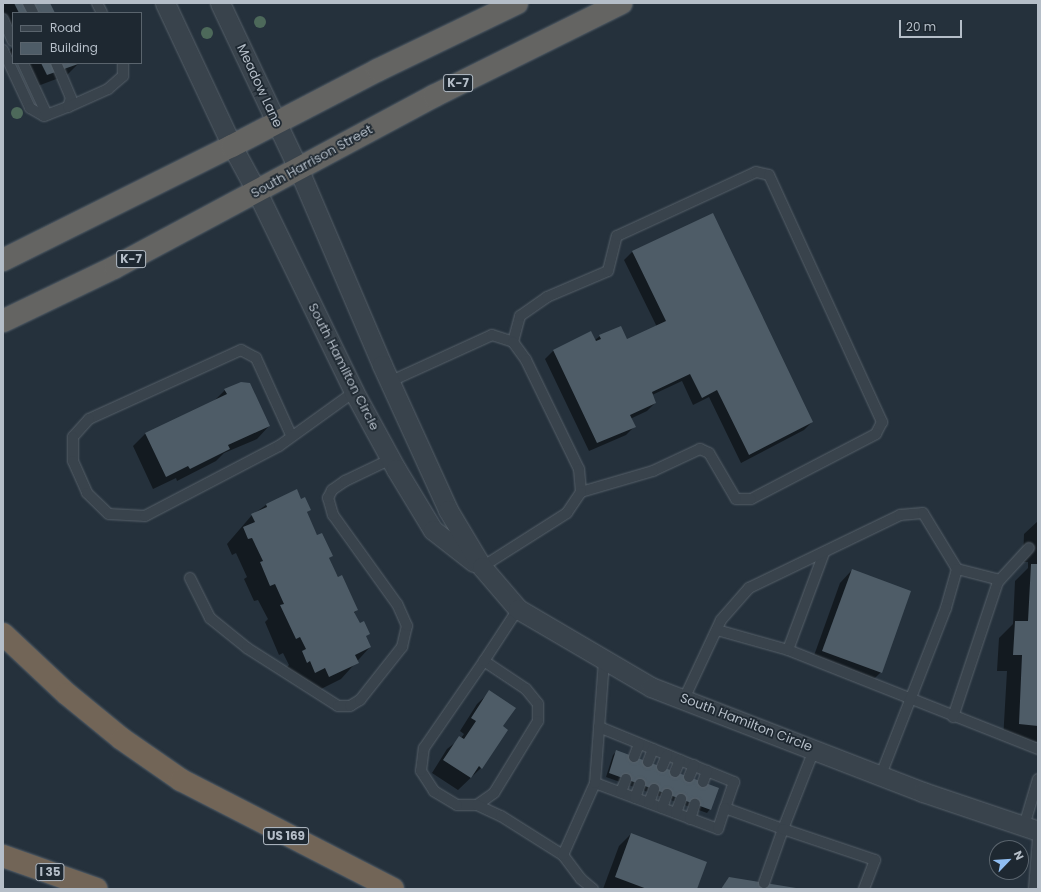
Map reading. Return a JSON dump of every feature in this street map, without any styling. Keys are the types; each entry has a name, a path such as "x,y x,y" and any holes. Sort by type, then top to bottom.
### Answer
{"highway":[{"path":"3,260 517,3"},
{"name":"South Harrison Street","path":"3,321 115,267 434,96 621,3"},
{"name":"US 169","path":"3,634 66,694 122,739 181,780 393,889"},
{"name":"I 35","path":"3,856 96,889"}],"street":[{"path":"165,3 232,146"},
{"name":"Meadow Lane","path":"220,3 298,168"},
{"name":"South Hamilton Circle","path":"232,146 257,192 354,392 433,530 482,567"},
{"name":"South Hamilton Circle","path":"298,168 389,382 448,510 482,567 518,609 651,687 1033,832"}],"lane":[{"path":"28,3 32,12"},
{"path":"97,3 102,12"},
{"path":"3,20 12,39"},
{"path":"3,50 30,108 47,115 108,89 123,76 123,64"},
{"path":"23,64 47,115"},
{"path":"56,64 72,98 68,107"},
{"path":"513,342 520,316 547,297 608,271 618,236 756,172 769,175 882,422 876,434 751,499 736,499 709,452 700,448 653,471 581,492"},
{"path":"389,382 492,335 513,342 526,360 579,469 581,492 567,513 482,567"},
{"path":"291,435 256,358 240,350 89,419 73,437 73,460 87,493 109,514 145,516 279,446 291,435 354,392"},
{"path":"190,578 210,618 247,648 338,706 350,706 360,700 402,646 407,626 397,604 333,515 328,498 332,490 345,481 391,459"},
{"path":"684,699 721,620 749,588 900,515 923,513 957,569 1000,580"},
{"path":"953,717 1000,580 1029,548"},
{"path":"788,650 824,553"},
{"path":"881,775 946,608 957,569"},
{"path":"518,609 424,748 421,771 434,791 457,805 477,805 501,816 562,856 581,879 593,889"},
{"path":"717,630 788,650 910,700 1038,749"},
{"path":"562,856 595,782 604,659"},
{"path":"477,805 494,793 538,721 538,704 526,690 484,661"},
{"path":"595,782 718,829 734,782 599,728"},
{"path":"634,756 639,744"},
{"path":"648,762 653,749"},
{"path":"764,883 783,829 814,750"},
{"path":"662,767 667,755"},
{"path":"676,772 680,760"},
{"path":"689,777 694,765"},
{"path":"703,782 707,771"},
{"path":"621,792 626,779"},
{"path":"1034,889 1033,832 1038,779"},
{"path":"635,798 640,784"},
{"path":"649,803 654,789"},
{"path":"662,808 667,794"},
{"path":"676,813 681,799"},
{"path":"690,819 695,804"},
{"path":"725,808 875,860 864,889"}],"building":[{"path":"14,3 50,3 54,12 18,12"},
{"path":"42,64 78,64 47,75"},
{"path":"713,213 813,422 749,455 717,390 702,398 690,374 652,392 656,403 630,415 636,427 597,443 553,350 591,331 596,341 601,339 599,335 621,326 627,339 666,321 632,251"},
{"path":"241,382 250,383 270,426 228,445 230,449 190,469 188,466 166,477 145,433 227,394 224,389"},
{"path":"297,489 301,499 305,497 311,510 307,512 317,535 322,533 333,556 329,558 338,577 342,575 358,610 354,612 360,623 364,621 370,634 366,636 371,647 355,655 359,663 329,677 325,668 315,673 310,661 307,663 302,651 306,649 300,637 296,639 280,605 284,604 275,584 270,586 260,562 263,561 252,538 248,539 243,527 255,522 251,514 267,507 266,504"},
{"path":"1031,564 1038,564 1038,726 1019,724 1022,655 1013,655 1015,621 1028,621"},
{"path":"852,569 911,591 882,673 822,651"},
{"path":"489,690 516,708 503,726 508,730 482,769 479,766 471,778 443,760 459,736 464,739 476,721 471,718"},
{"path":"616,750 719,788 711,810 609,773"},
{"path":"631,833 707,862 697,889 647,889 615,877"},
{"path":"729,877 796,888 796,889 721,889"}]}
